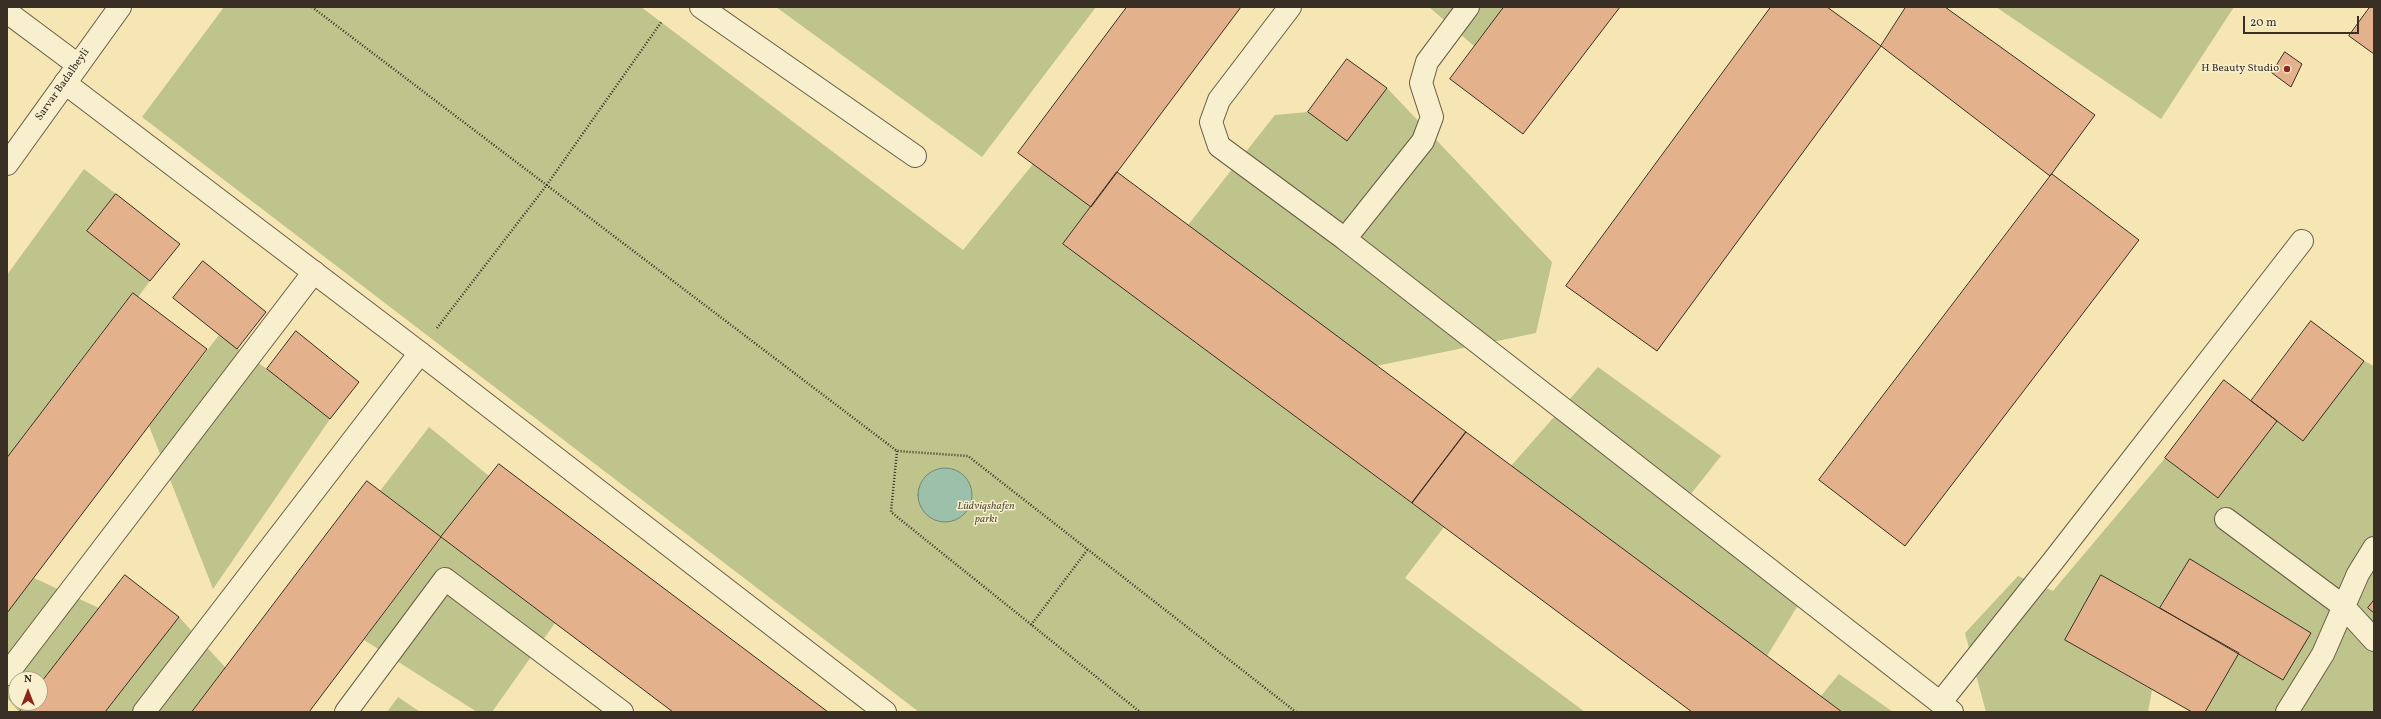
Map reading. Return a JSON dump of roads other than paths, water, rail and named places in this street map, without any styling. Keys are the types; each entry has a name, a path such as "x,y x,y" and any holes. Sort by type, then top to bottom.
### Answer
{"street":[{"name":"Sarvar Badalbeyli","path":"7,164 120,7"},
{"path":"700,7 915,156"},
{"path":"1290,7 1219,100 1211,122 1219,146 1345,240 1946,707 2054,560 2302,241"},
{"path":"1345,240 1423,141 1432,117 1421,83 1427,62 1468,7"},
{"path":"7,12 78,65"},
{"path":"65,83 420,353 885,712"},
{"path":"7,674 314,272"},
{"path":"144,712 420,353"},
{"path":"2226,519 2343,606 2374,640"},
{"path":"2287,712 2323,654 2358,574 2374,548"},
{"path":"346,712 445,579 622,712"}],"place":[{"name":"H Beauty Studio","path":"2287,69"}],"park label":[{"name":"Lüdviqshafen parkı","path":"986,513"}]}
